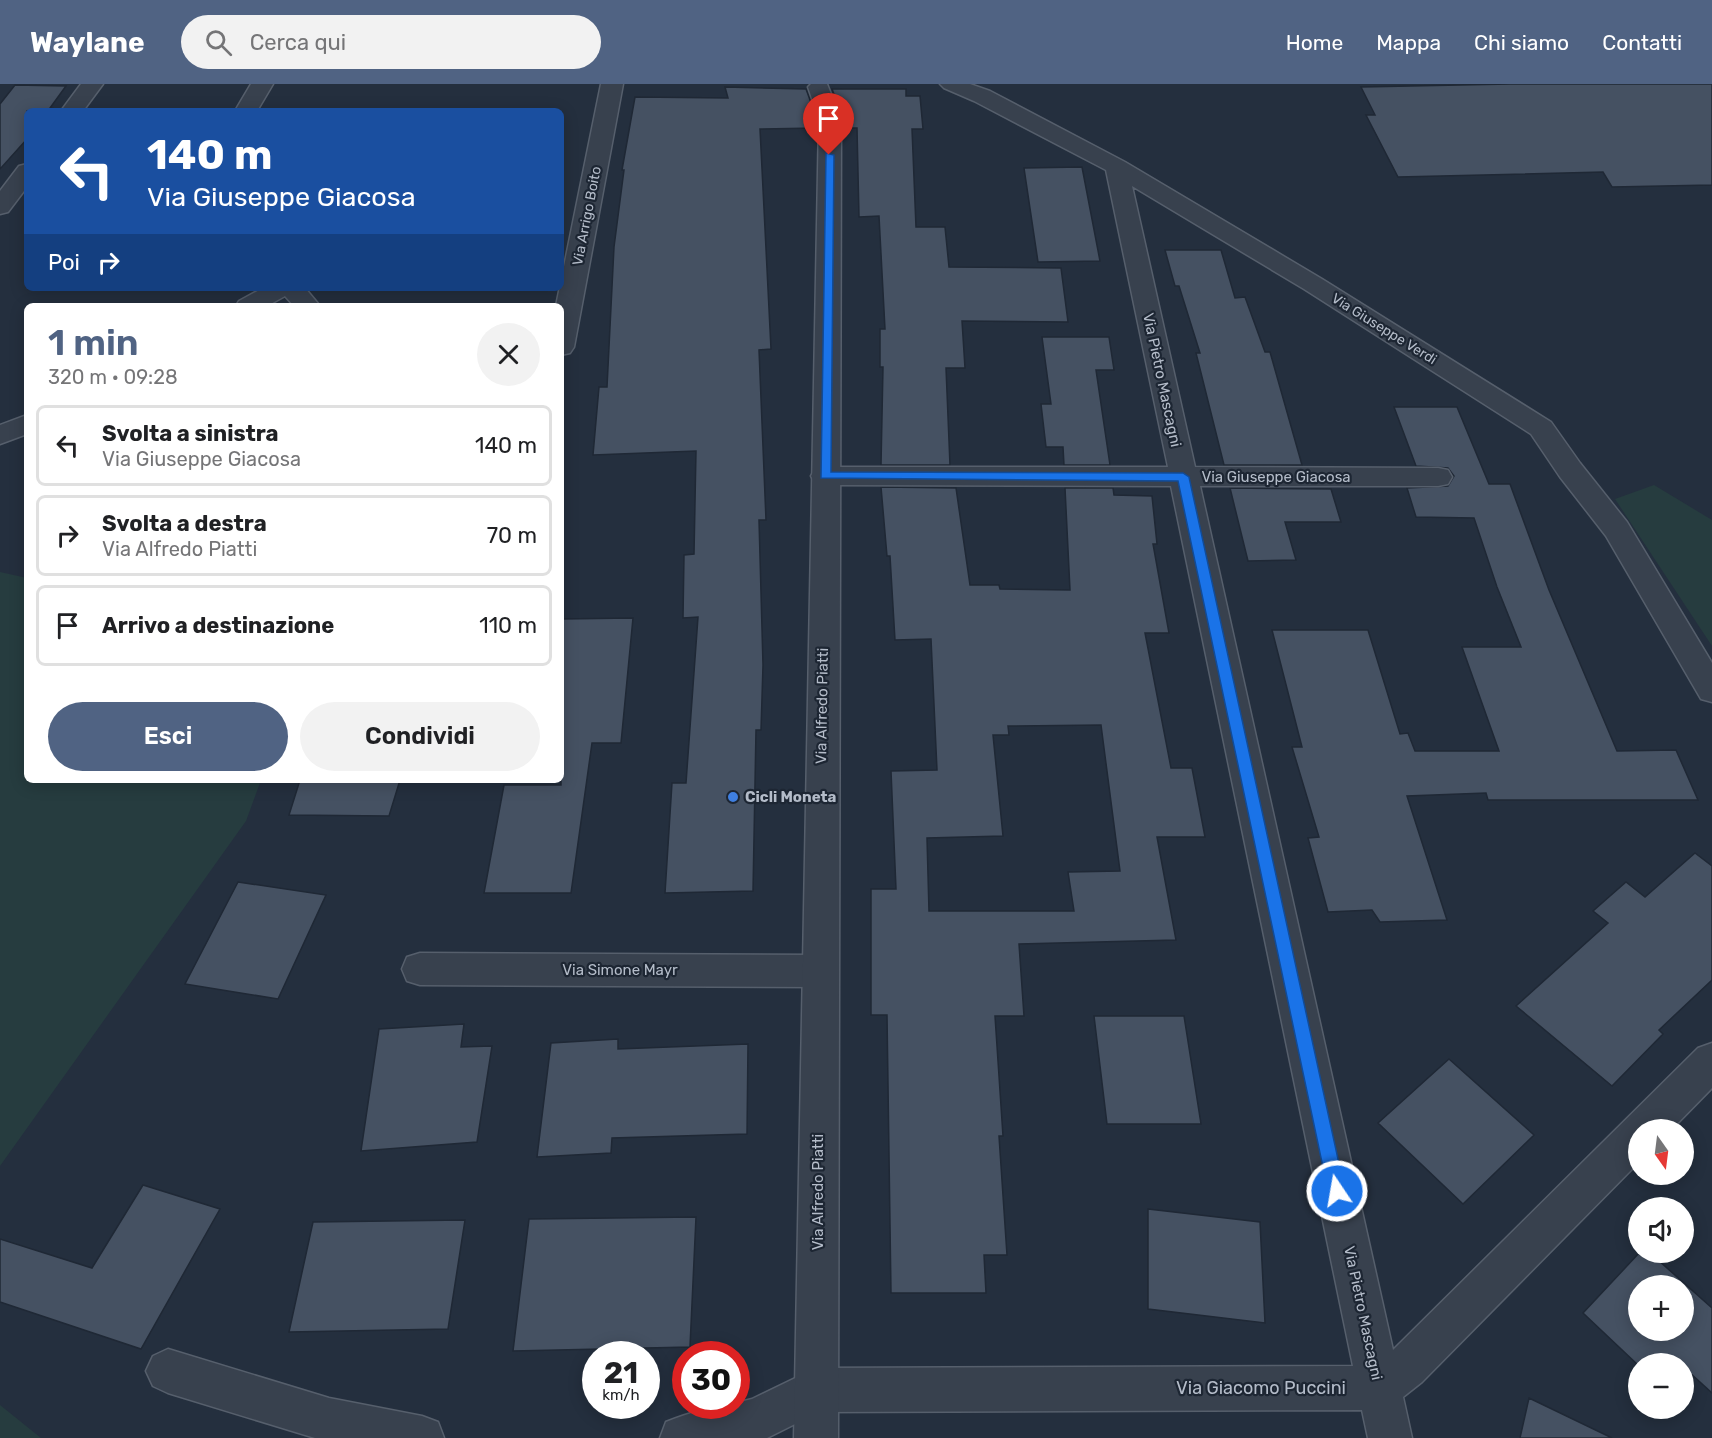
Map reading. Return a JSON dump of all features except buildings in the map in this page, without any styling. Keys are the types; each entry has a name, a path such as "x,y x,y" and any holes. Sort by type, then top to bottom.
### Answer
{"street":[{"path":"74,108 92,84"},
{"path":"248,108 262,84"},
{"name":"Via Arrigo Boito","path":"564,332 612,84"},
{"name":"Via Giuseppe Verdi","path":"951,84 982,96 1117,167 1313,284 1541,428 1570,470 1617,529 1712,690"},
{"name":"Via Alfredo Piatti","path":"816,1438 829,93"},
{"name":"Via Pietro Mascagni","path":"1117,167 1390,1438"},
{"path":"0,207 24,175"},
{"path":"254,303 276,291"},
{"path":"294,291 305,303"},
{"path":"0,435 24,425"},
{"name":"Via Giuseppe Giacosa","path":"825,476 1438,477"},
{"name":"Via Simone Mayr","path":"420,969 820,971"},
{"path":"1655,1119 1712,1061"},
{"path":"1380,1388 1407,1366 1628,1145"},
{"path":"168,1371 323,1429 422,1438"},
{"name":"Via Giacomo Puccini","path":"816,1390 1380,1388"},
{"path":"682,1438 757,1420 816,1390"}],"green space":[{"path":"1654,485 1712,520 1712,646 1615,499"},
{"path":"0,572 24,577 24,783 260,783 246,821 0,1166"},
{"path":"0,1405 41,1438 0,1438"}],"place":[{"name":"Cicli Moneta","path":"733,797"}],"route":[{"path":"829,155 825,476 1183,477 1337,1191"}]}
